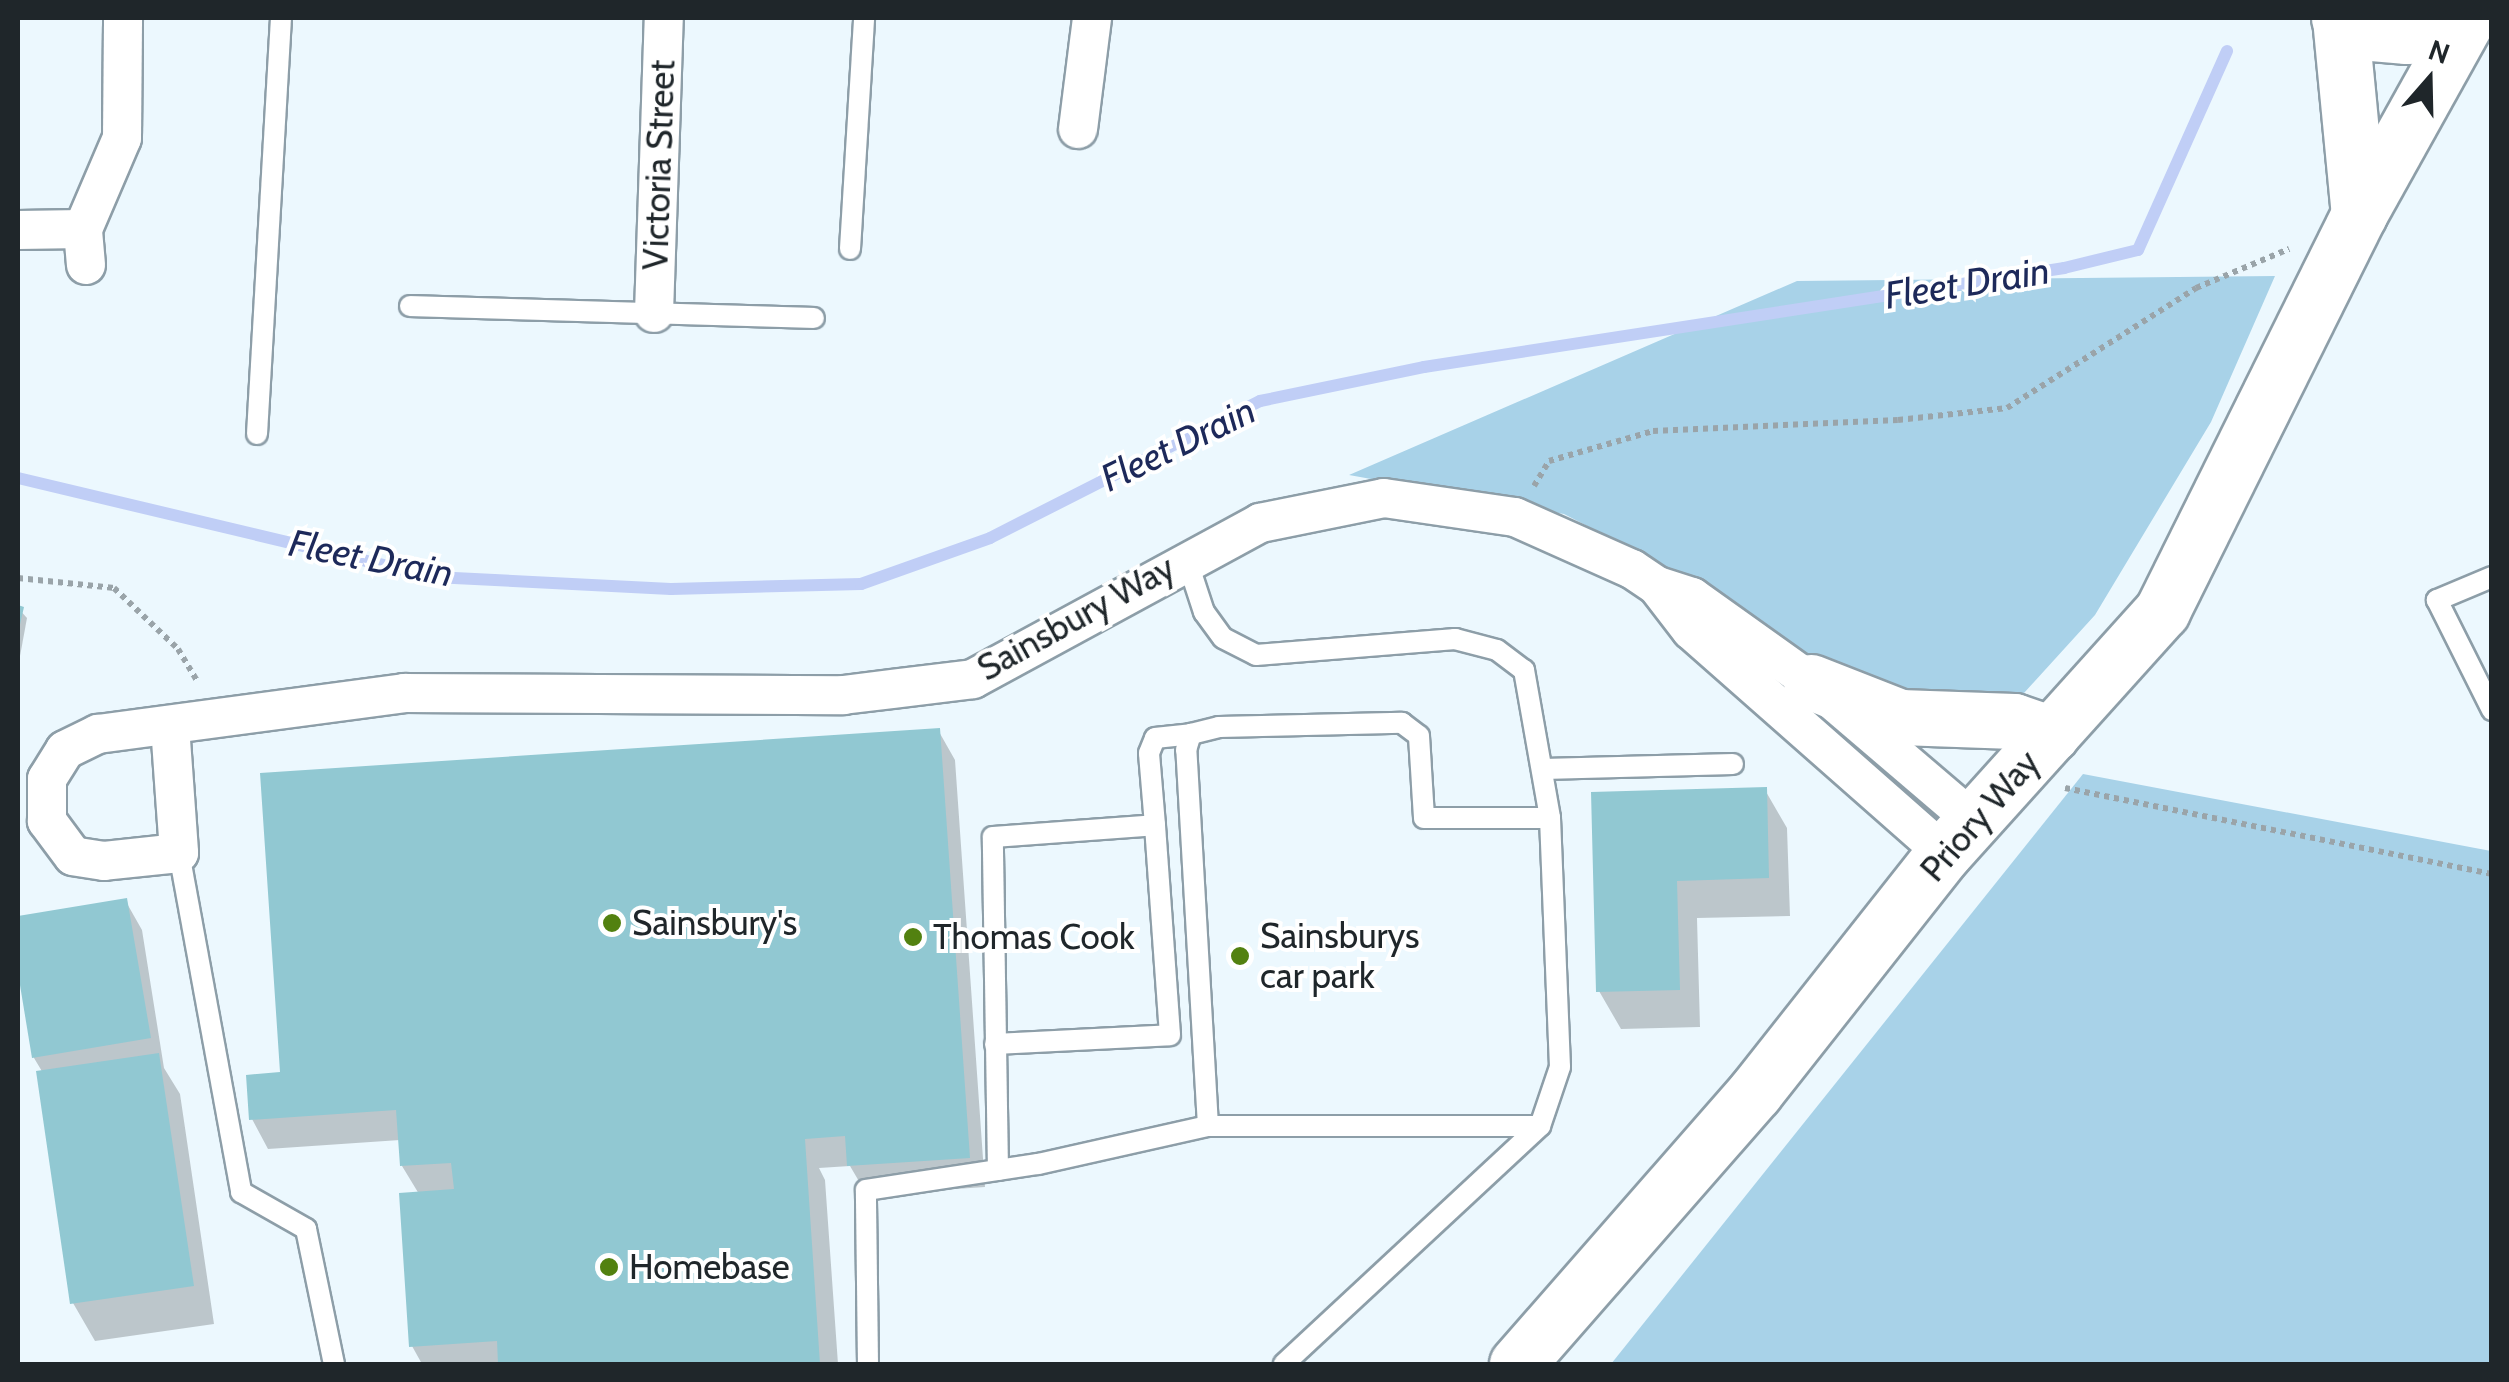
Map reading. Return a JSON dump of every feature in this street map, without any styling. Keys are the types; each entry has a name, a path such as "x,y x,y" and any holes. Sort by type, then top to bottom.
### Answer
{"street":[{"path":"18,230 84,247 122,138 123,18"},
{"name":"Victoria Street","path":"654,313 664,18"},
{"path":"1078,129 1092,18"},
{"path":"2350,232 2339,18 2372,33 2407,36 2460,18"},
{"name":"Priory Way","path":"1517,1364 1755,1092 1959,837 2162,611 2350,232 2468,18"},
{"name":"Sainsbury Way","path":"170,726 404,693 843,695 973,678 1186,557 1260,522 1384,498 1515,516 1592,548 1658,586 1692,597 1810,682 1959,837"},
{"name":"Sainsbury Way","path":"1658,586 1691,630 1959,837"},
{"path":"1810,682 1900,717 2014,721 2052,734"},
{"path":"170,726 179,853 104,862 73,856 52,834 44,806 55,762 80,740 170,726"}],"lane":[{"path":"257,434 281,18"},
{"path":"850,249 864,18"},
{"path":"410,306 814,318"},
{"path":"1186,557 1204,612 1223,638 1256,655 1455,640 1497,650 1524,670 1550,818 1560,1066 1540,1126 1284,1364"},
{"path":"2492,577 2437,600 2492,710"},
{"path":"996,1044 1170,1035 1149,753 1155,738 1220,726 1402,723 1419,736 1424,818 1550,818"},
{"path":"1191,734 1186,750 1208,1126"},
{"path":"1544,769 1733,764"},
{"path":"998,1170 993,836 1155,825"},
{"path":"179,853 241,1192 306,1230 334,1364"},
{"path":"868,1364 866,1190 998,1170 1208,1126 1540,1126"}],"path":[{"path":"1515,516 1549,460 1653,431 1898,420 2007,408 2196,288 2287,249 2350,232"},
{"path":"18,578 114,588 178,649 217,719"},
{"path":"2014,778 2492,874"}],"shaded area":[{"path":"2275,276 2211,422 2095,615 1983,738 1895,748 1692,580 1564,514 1349,475 1797,281"},
{"path":"2083,774 2491,851 2491,1364 1611,1364"}],"building":[{"path":"18,605 24,607 19,629 18,629"},
{"name":"Sainsbury's","path":"940,728 970,1158 847,1166 845,1136 805,1139 820,1364 498,1364 497,1341 409,1347 399,1193 454,1189 451,1163 400,1166 396,1110 249,1120 246,1075 280,1072 260,773"},
{"path":"1767,787 1769,878 1677,881 1680,990 1596,992 1591,792"},
{"path":"127,898 151,1038 32,1058 18,973 18,916"},
{"path":"159,1053 194,1286 70,1304 36,1071"}],"waterway":[{"name":"Fleet Drain","path":"18,478 434,577 671,589 861,584 990,538 1260,401 1424,367 2064,268 2138,250 2227,51"}],"place":[{"name":"Sainsbury's","path":"612,923"},
{"name":"Thomas Cook","path":"913,937"},
{"name":"Sainsburys car park","path":"1240,956"},
{"name":"Homebase","path":"609,1267"}]}
